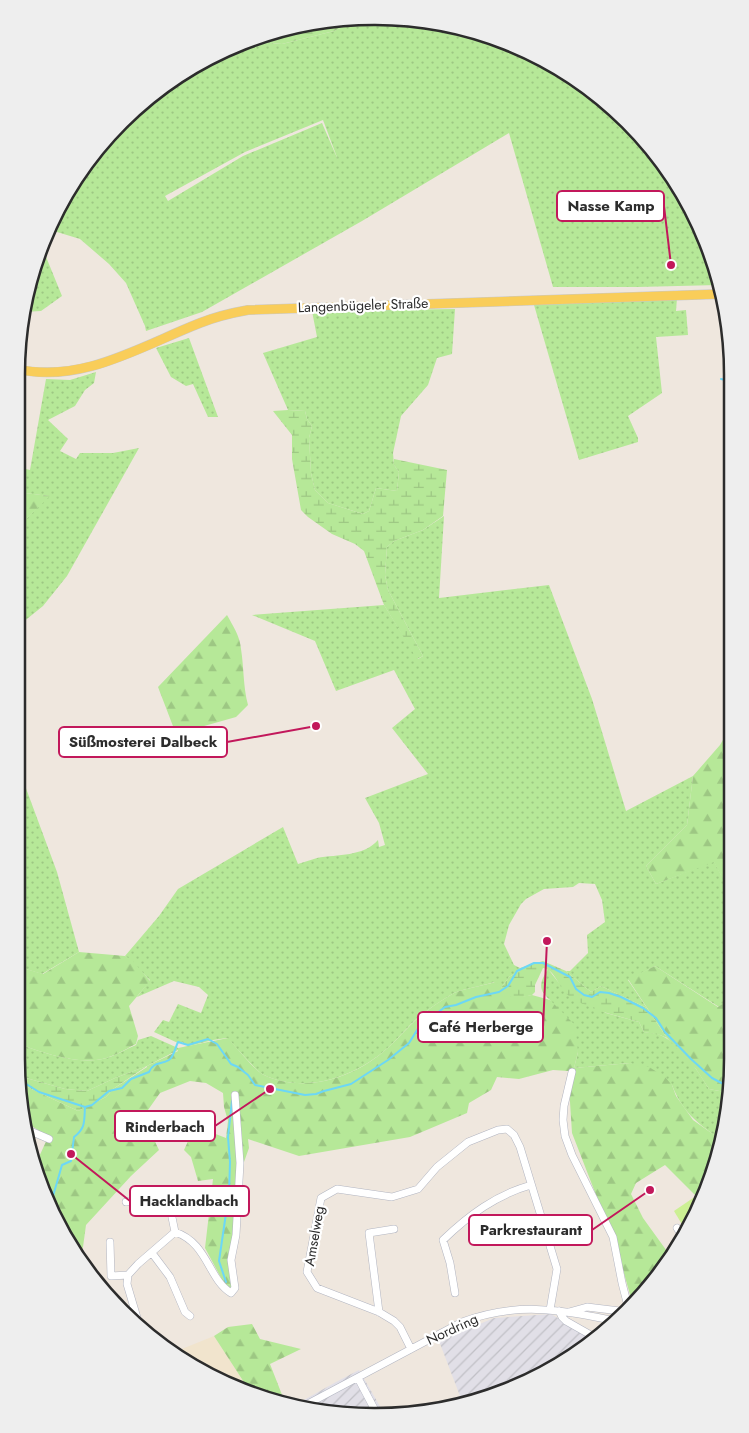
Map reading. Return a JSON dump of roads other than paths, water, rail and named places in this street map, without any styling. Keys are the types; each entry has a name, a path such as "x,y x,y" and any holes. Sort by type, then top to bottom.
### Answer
{"main road":[{"name":"Langenbügeler Straße","path":"25,371 42,373 73,371 102,364 201,322 226,314 248,310 714,294"}],"street":[{"path":"572,1072 564,1106 563,1120 566,1136 572,1154 613,1237 626,1302"},
{"path":"176,1232 186,1236 203,1253 225,1289 231,1293 235,1288 231,1260 236,1235 240,1162 235,1095"},
{"name":"Amselweg","path":"411,1349 400,1327 379,1312 317,1288 308,1272 320,1198 336,1188 392,1197 418,1189 437,1167 468,1142 498,1130 507,1130 514,1135 531,1185"},
{"path":"33,1132 49,1139"},
{"path":"455,1293 450,1263 443,1240 470,1216 500,1196 531,1185 557,1269 550,1310"},
{"path":"126,1202 163,1192 167,1193 176,1232"},
{"path":"379,1312 370,1233 394,1229"},
{"path":"136,1314 127,1284 128,1275 138,1264 176,1232"},
{"path":"110,1242 111,1276 128,1275"},
{"path":"152,1254 170,1277 185,1312 190,1316"},
{"path":"569,1312 587,1307 617,1310"},
{"name":"Nordring","path":"312,1402 462,1322 478,1316 513,1309 560,1310 607,1319"},
{"path":"560,1310 562,1317 566,1321 589,1334"},
{"path":"358,1378 374,1408"}],"waterway":[{"path":"26,1084 39,1092 85,1107 92,1105 109,1091 122,1088 131,1079 149,1072 155,1065 171,1059 178,1042 188,1045 208,1039 217,1044 231,1064 248,1075 255,1085 305,1095 316,1094 351,1084 388,1060 409,1043 419,1027 445,1007 499,992 508,986 517,971 534,963 543,963 570,977 576,989 584,995 592,997 600,992 609,993 643,1008 656,1018 665,1032 691,1059 712,1078 723,1084"},
{"path":"226,1282 219,1261 229,1193 230,1162 228,1137 232,1101"},
{"path":"53,1195 62,1165 71,1161 74,1137 81,1130 85,1107"}],"place":[{"name":"Nasse Kamp","path":"671,265"},
{"name":"Süßmosterei Dalbeck","path":"316,726"},
{"name":"Café Herberge","path":"547,941"},
{"name":"Rinderbach","path":"270,1089"},
{"name":"Hacklandbach","path":"71,1154"},
{"name":"Parkrestaurant","path":"650,1190"}]}
